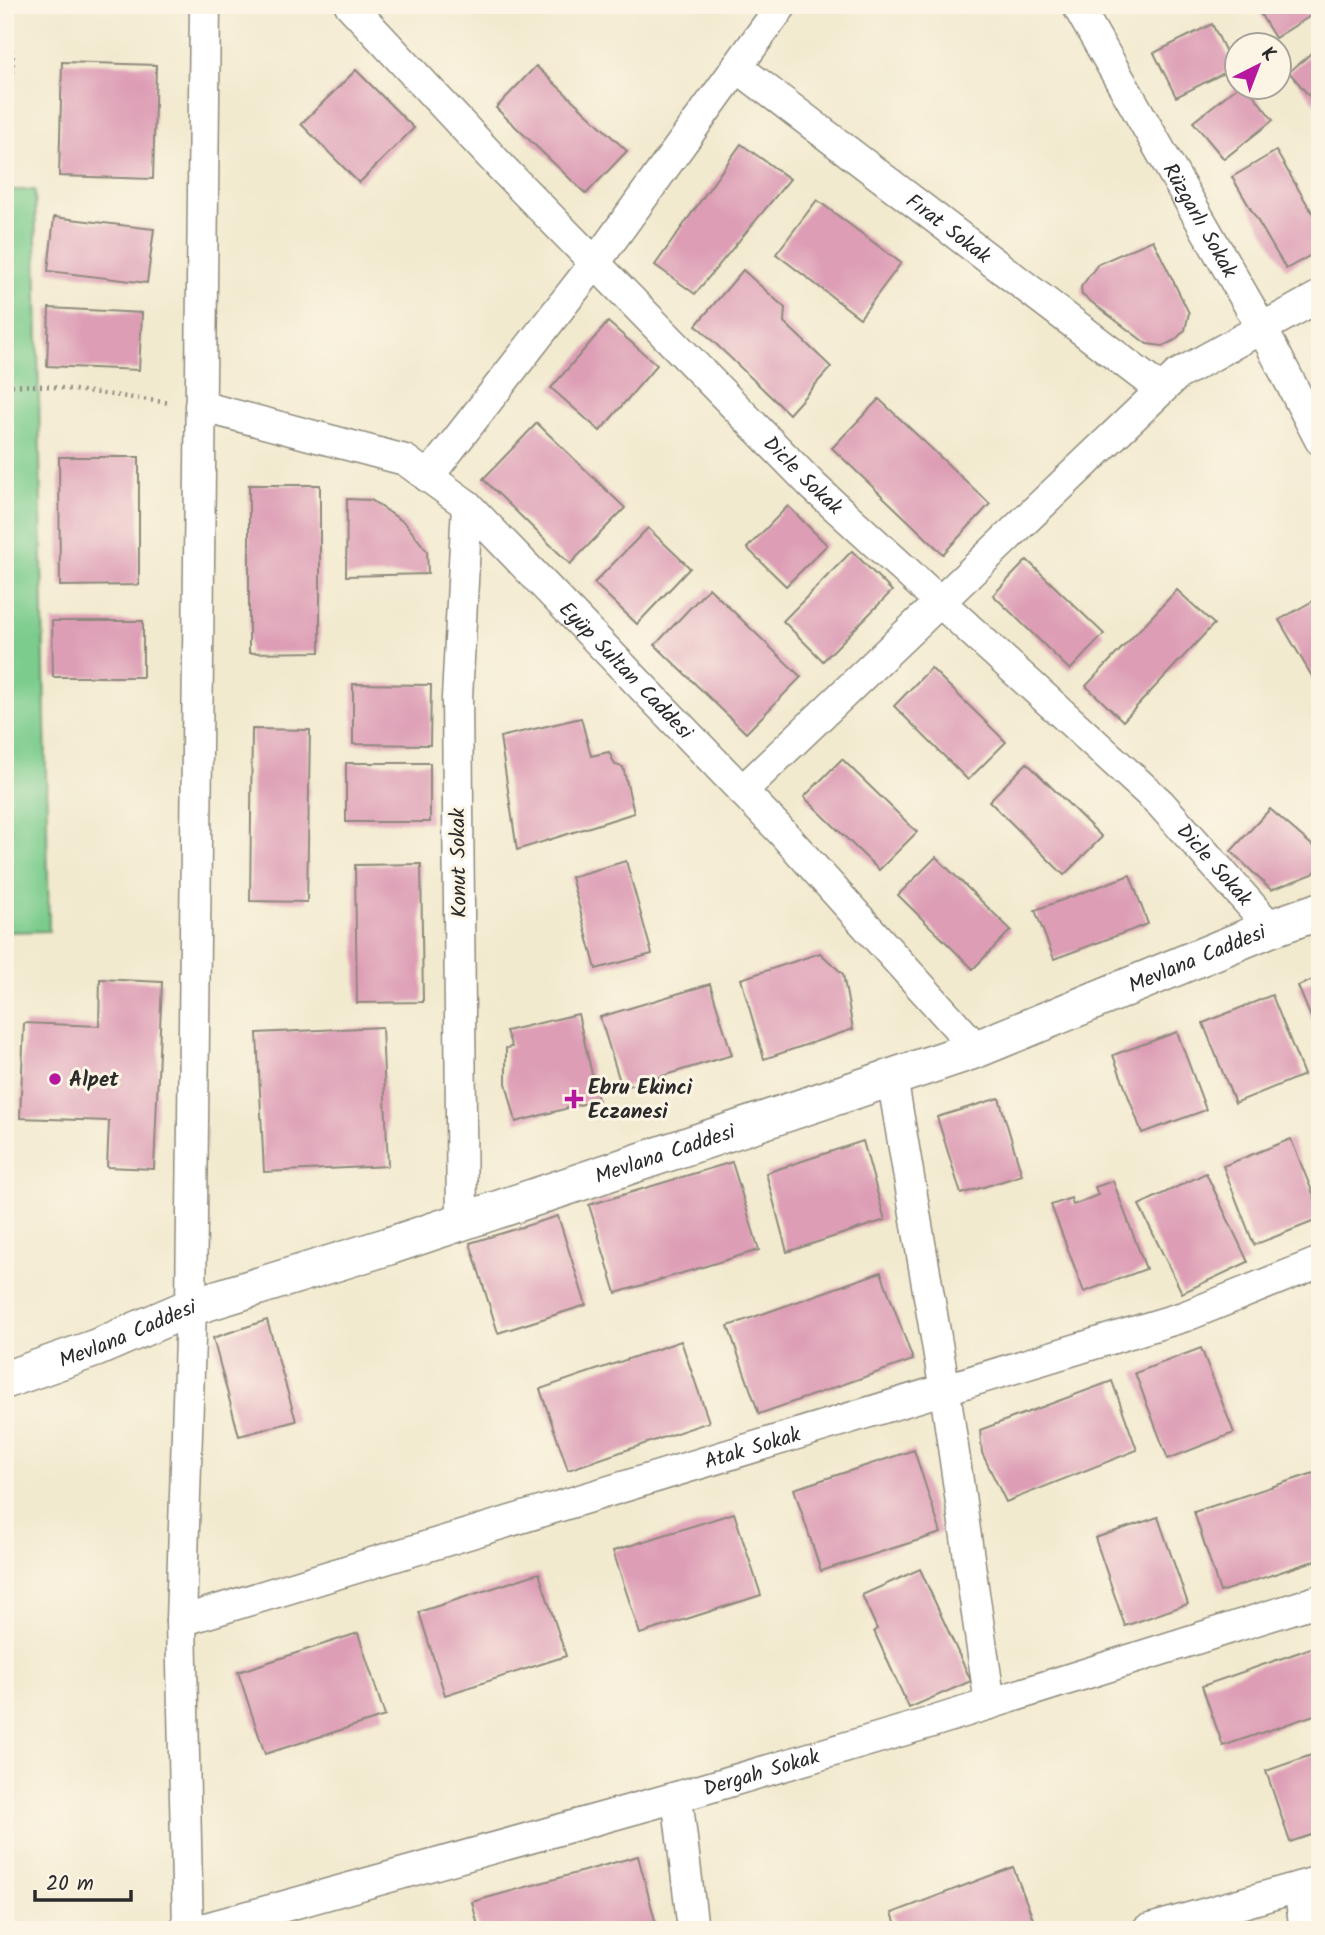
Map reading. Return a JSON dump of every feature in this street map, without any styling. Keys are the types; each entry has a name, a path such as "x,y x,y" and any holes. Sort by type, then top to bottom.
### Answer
{"street":[{"path":"188,1930 181,1621 191,1307 205,5"},
{"name":"Dicle Sokak","path":"350,5 595,263 814,487 1160,803 1271,928"},
{"path":"429,477 595,263 782,5"},
{"name":"Rüzgarlı Sokak","path":"1077,5 1262,328 1320,440"},
{"name":"Fırat Sokak","path":"737,67 1161,390"},
{"path":"742,791 1177,375 1320,296"},
{"name":"Eyüp Sultan Caddesi","path":"200,407 405,460 467,505 742,791 977,1049"},
{"name":"Konut Sokak","path":"462,1222 457,698 467,505"},
{"name":"Mevlana Caddesi","path":"5,1380 96,1348 191,1307 462,1222 977,1049 1271,928 1320,911"},
{"path":"892,1077 945,1391 990,1704"},
{"name":"Atak Sokak","path":"181,1621 1186,1316 1320,1262"},
{"name":"Dergah Sokak","path":"200,1930 677,1797 990,1704 1320,1600"},
{"path":"677,1797 693,1930"},
{"path":"1147,1930 1309,1884 1305,1930"}],"path":[{"path":"5,15 13,60 5,161"},
{"path":"5,385 46,386 200,407"}],"green space":[{"path":"5,190 35,190 49,931 5,932"}],"building":[{"path":"1255,5 1320,5 1320,10 1285,32 1271,32"},
{"path":"1212,24 1224,48 1224,73 1176,97 1154,53"},
{"path":"1320,46 1320,109 1294,78 1294,68"},
{"path":"62,62 156,65 153,179 59,176"},
{"path":"536,66 627,151 586,194 496,108"},
{"path":"356,70 414,128 359,183 301,124"},
{"path":"1224,97 1224,102 1259,102 1273,120 1224,159 1193,122"},
{"path":"741,144 790,179 695,294 655,265"},
{"path":"1276,151 1320,226 1320,250 1286,269 1232,177"},
{"path":"817,200 901,263 860,318 776,254"},
{"path":"54,217 154,229 147,283 48,271"},
{"path":"1153,240 1189,313 1185,330 1175,340 1163,346 1147,344 1082,295 1081,287 1098,264"},
{"path":"743,270 785,308 784,322 831,367 789,414 696,325"},
{"path":"49,308 142,313 139,370 47,366"},
{"path":"608,322 657,365 600,431 551,388"},
{"path":"879,399 990,504 943,554 832,448"},
{"path":"537,423 625,508 570,564 483,479"},
{"path":"59,457 139,457 139,585 60,586"},
{"path":"249,485 320,485 320,652 249,653"},
{"path":"347,499 371,500 405,523 427,551 428,574 346,576"},
{"path":"788,506 827,545 786,586 747,548"},
{"path":"648,528 690,568 637,624 594,583"},
{"path":"852,551 892,591 823,661 783,621"},
{"path":"1027,560 1104,634 1070,670 993,595"},
{"path":"709,588 801,677 746,733 655,645"},
{"path":"1177,590 1214,624 1123,721 1086,686"},
{"path":"1320,597 1320,690 1279,620"},
{"path":"52,621 143,621 143,677 53,677"},
{"path":"931,668 1006,742 968,780 894,706"},
{"path":"353,684 431,685 430,745 353,744"},
{"path":"581,718 591,756 609,752 615,765 623,767 634,813 517,850 500,737"},
{"path":"252,729 310,730 307,902 250,901"},
{"path":"842,759 917,832 879,870 804,797"},
{"path":"346,763 430,763 430,822 346,822"},
{"path":"1027,763 1102,837 1064,875 989,801"},
{"path":"1270,809 1320,852 1320,866 1313,874 1271,890 1231,851"},
{"path":"936,857 1011,930 973,969 898,895"},
{"path":"626,861 652,954 596,969 571,877"},
{"path":"421,864 423,1002 357,1003 355,865"},
{"path":"1130,875 1148,924 1054,959 1035,910"},
{"path":"820,953 843,974 853,1029 764,1059 741,979"},
{"path":"1320,977 1320,1039 1298,986"},
{"path":"100,979 162,982 154,1169 107,1167 109,1121 20,1118 24,1023 99,1026"},
{"path":"710,984 732,1055 622,1088 600,1017"},
{"path":"1272,995 1304,1075 1235,1103 1203,1023"},
{"path":"578,1014 598,1100 516,1122 506,1083 506,1048 512,1047 506,1031"},
{"path":"382,1027 388,1166 264,1172 257,1033"},
{"path":"1177,1032 1206,1110 1142,1133 1113,1055"},
{"path":"999,1098 1022,1175 961,1194 937,1117"},
{"path":"1291,1139 1320,1211 1320,1219 1254,1245 1223,1166"},
{"path":"863,1141 885,1220 787,1252 766,1173"},
{"path":"732,1162 759,1250 616,1293 589,1205"},
{"path":"1206,1173 1248,1262 1182,1293 1139,1205"},
{"path":"1113,1181 1146,1269 1084,1292 1051,1205 1071,1198 1073,1205 1098,1195 1095,1187"},
{"path":"558,1216 586,1305 498,1333 470,1243"},
{"path":"881,1272 913,1360 759,1414 728,1326"},
{"path":"267,1320 296,1421 239,1436 213,1338"},
{"path":"681,1341 709,1422 568,1470 540,1389"},
{"path":"1201,1348 1234,1433 1168,1459 1135,1373"},
{"path":"1112,1381 1137,1450 1006,1502 982,1453 980,1430"},
{"path":"914,1450 941,1533 821,1571 794,1489"},
{"path":"1320,1471 1320,1559 1220,1592 1194,1512"},
{"path":"734,1513 761,1595 640,1634 613,1551"},
{"path":"1158,1517 1188,1604 1125,1626 1095,1538"},
{"path":"920,1569 971,1681 909,1708 874,1631 877,1629 862,1595"},
{"path":"539,1573 566,1656 445,1695 419,1612"},
{"path":"358,1633 385,1716 265,1754 238,1672"},
{"path":"1320,1645 1320,1713 1223,1746 1202,1686"},
{"path":"1320,1752 1320,1832 1290,1842 1266,1771"},
{"path":"638,1856 656,1924 636,1930 479,1930 472,1902"},
{"path":"1013,1867 1036,1927 1028,1930 898,1930 892,1913"}],"place":[{"name":"Alpet","path":"55,1079"},
{"name":"Ebru Ekinci Eczanesi","path":"574,1099"}]}
